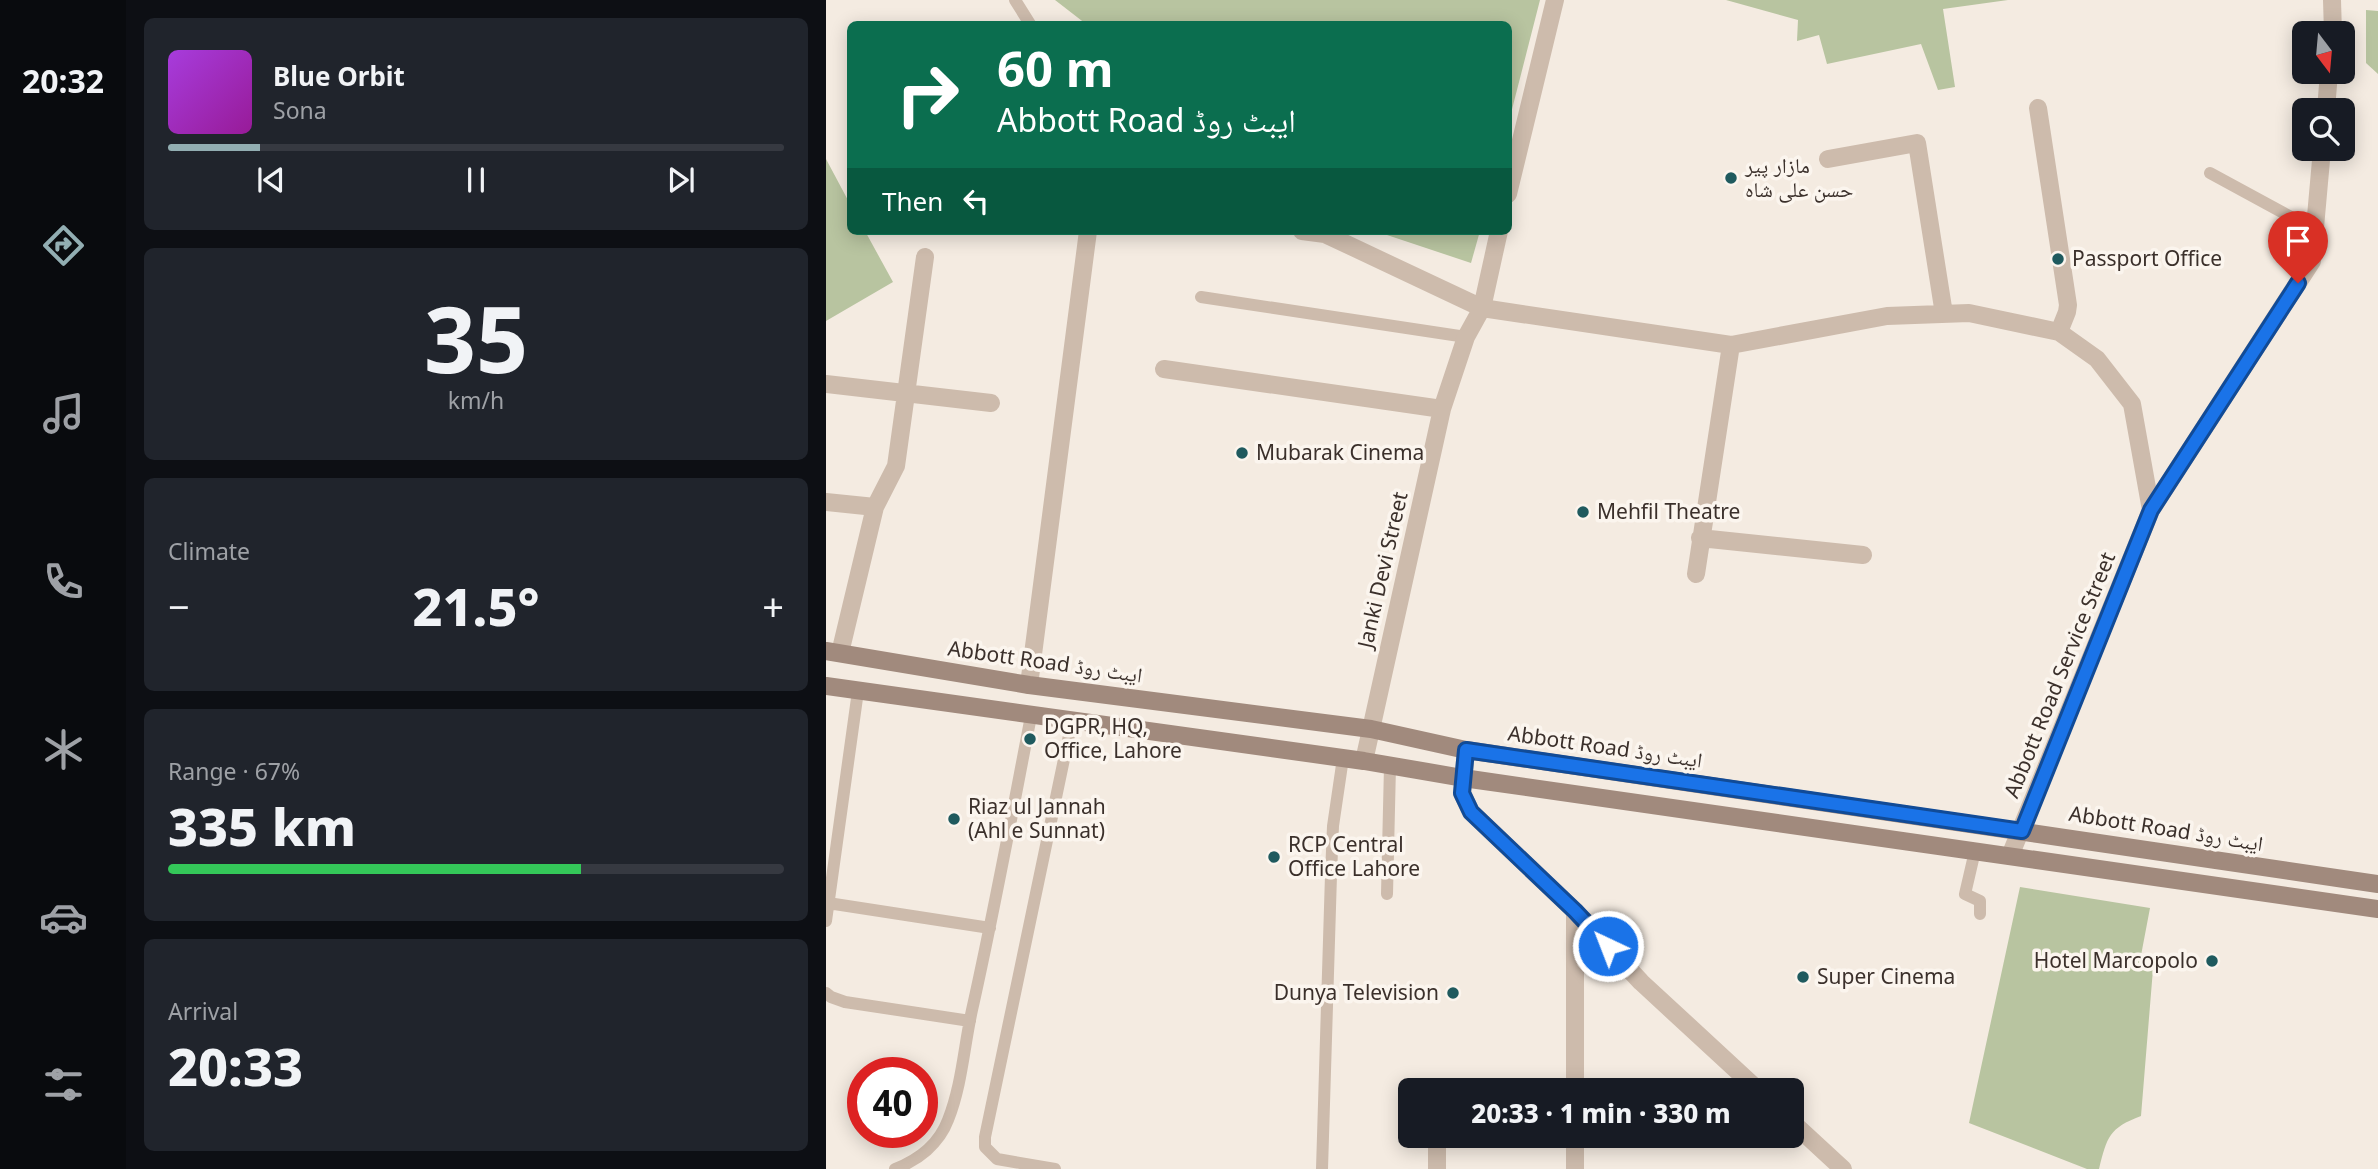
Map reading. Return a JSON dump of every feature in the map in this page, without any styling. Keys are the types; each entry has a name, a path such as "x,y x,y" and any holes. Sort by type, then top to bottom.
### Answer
{"main road":[{"name":"Abbott Road ایبٹ روڈ","path":"833,652 1029,685 1371,729 1466,750 2378,884"},
{"path":"826,686 1364,761 1463,778 2378,909"}],"street":[{"path":"1512,177 1555,0"},
{"path":"2332,0 2333,21"},
{"path":"2038,108 2068,305 2059,332"},
{"path":"1828,159 1917,143 1944,314"},
{"name":"Abbott Road Service Street","path":"2010,856 2151,510 2312,261 2321,161"},
{"path":"1029,685 1087,235"},
{"path":"1327,235 1482,308 1731,345 1887,316 1969,313 2059,332 2097,359 2132,404 2151,510"},
{"name":"Janki Devi Street","path":"1364,761 1442,409 1466,337 1482,308 1498,235"},
{"path":"833,652 875,507 896,466 925,257"},
{"path":"1696,574 1731,345"},
{"path":"1164,369 1442,409"},
{"path":"826,384 991,403"},
{"path":"826,502 875,507"},
{"path":"1700,538 1863,555"},
{"path":"1466,750 1462,793 1471,812 1575,911 1641,982 1745,1078"},
{"path":"1575,911 1575,1078"},
{"path":"1804,1133 1843,1169"},
{"path":"1437,1148 1437,1169"},
{"path":"1575,1148 1575,1169"}],"lane":[{"path":"1015,0 1028,21"},
{"path":"2210,173 2315,230"},
{"path":"1202,297 1466,337"},
{"path":"826,921 858,691"},
{"path":"895,1169 922,1155 948,1122 963,1067 1031,716"},
{"path":"1055,1169 997,1159 985,1147 985,1137 1072,721"},
{"path":"1322,1169 1331,863 1333,826 1343,758"},
{"path":"1387,894 1390,766"},
{"path":"1975,851 1965,894 1980,901 1980,914"},
{"path":"828,903 990,928"},
{"path":"826,993 845,1002 970,1021"}],"green space":[{"path":"1055,0 1540,0 1512,109 1512,21 1082,21"},
{"path":"1726,0 2008,0 1943,9 1955,87 1938,90 1921,44 1827,64 1819,35 1797,41 1798,20"},
{"path":"2366,10 2378,11 2378,74 2366,63"},
{"path":"826,159 847,198 847,235 867,235 893,282 826,321"},
{"path":"1387,235 1479,235 1471,263"},
{"path":"2020,887 2150,908 2139,966 2153,969 2141,1116 2122,1125 2111,1135 2099,1169 2087,1169 1969,1123"}],"place":[{"name":"مازار پیر حسن علی شاہ","path":"1731,178"},
{"name":"Passport Office","path":"2058,259"},
{"name":"Mubarak Cinema","path":"1242,453"},
{"name":"Mehfil Theatre","path":"1583,512"},
{"name":"DGPR, HQ, Office, Lahore","path":"1030,739"},
{"name":"Riaz ul Jannah (Ahl e Sunnat)","path":"954,819"},
{"name":"RCP Central Office Lahore","path":"1274,857"},
{"name":"Hotel Marcopolo","path":"2212,961"},
{"name":"Super Cinema","path":"1803,977"},
{"name":"Dunya Television","path":"1453,993"}],"route":[{"path":"1608,946 1471,812 1462,793 1466,750 2022,831 2151,510 2298,283"}]}
